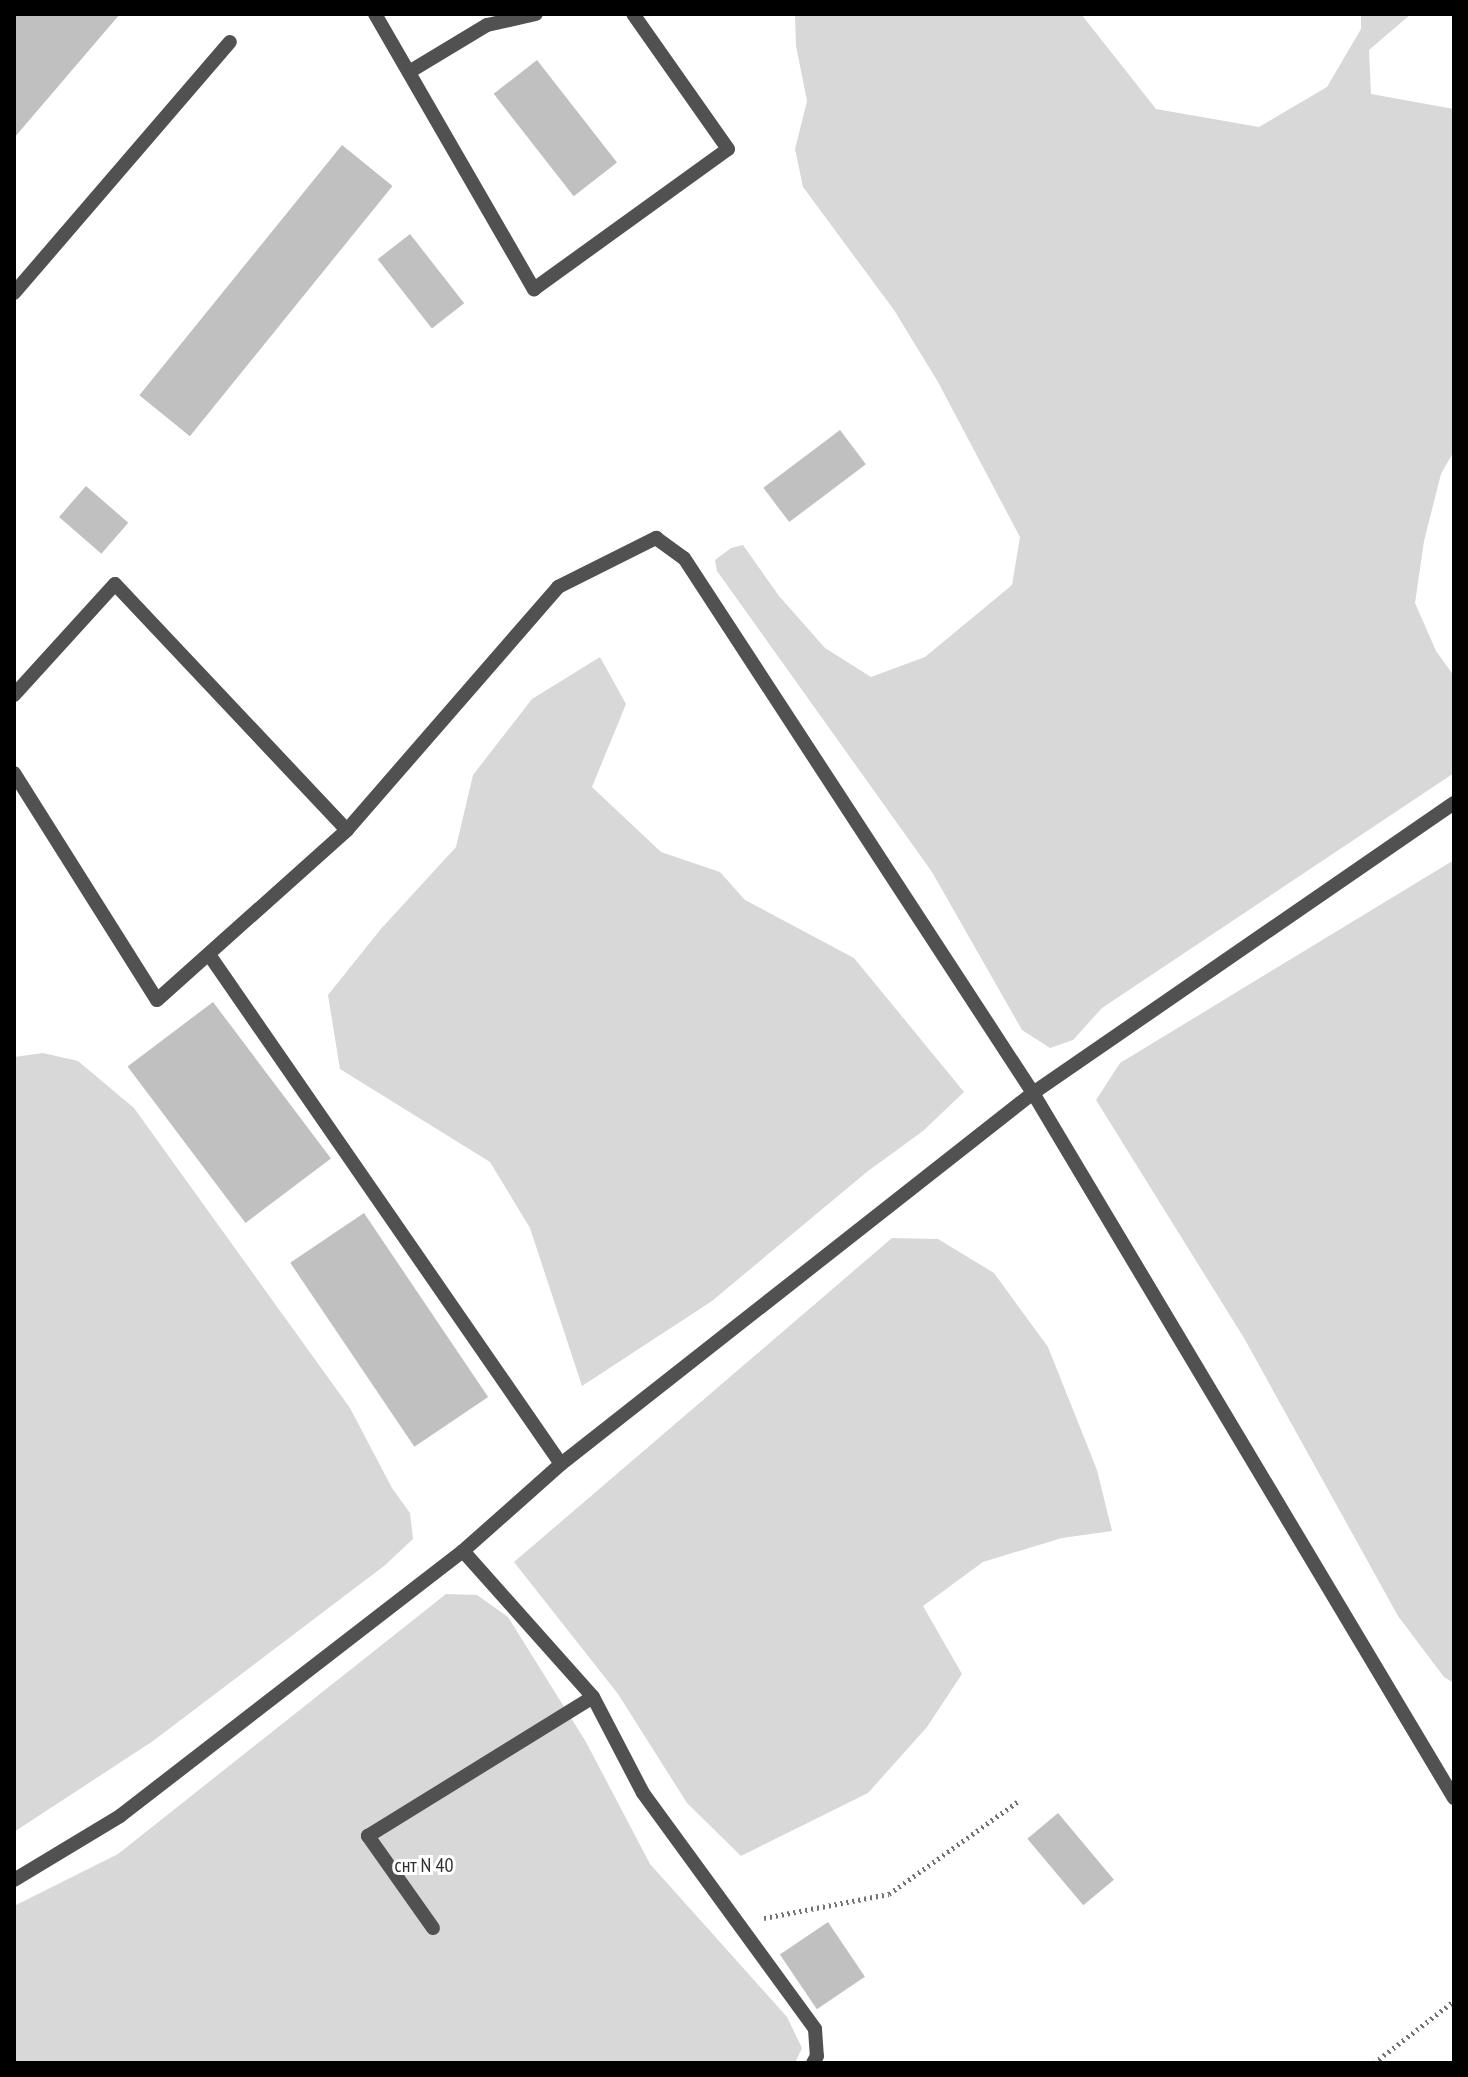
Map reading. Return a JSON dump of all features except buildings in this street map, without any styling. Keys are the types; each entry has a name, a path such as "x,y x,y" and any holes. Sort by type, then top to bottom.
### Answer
{"lane":[{"path":"375,14 534,289 728,149 633,14"},
{"path":"409,72 487,25 536,14"},
{"path":"14,293 230,42"},
{"path":"14,773 157,1000 210,956 347,830 558,587 656,538 684,558 1033,1093 1454,1798"},
{"path":"14,695 115,584 347,830"},
{"path":"14,1880 120,1816 463,1551 561,1464 1033,1093 1454,803"},
{"path":"210,956 561,1464"},
{"path":"463,1551 593,1697 643,1793 815,2029 817,2056 813,2063"},
{"path":"433,1928 368,1836 593,1697"}],"path":[{"path":"740,1923 889,1894 1020,1800"},
{"path":"1374,2063 1454,2001"}],"green space":[{"path":"795,14 1081,14 1156,109 1259,127 1327,87 1361,29 1361,14 1411,14 1369,50 1371,94 1454,109 1454,451 1441,474 1424,541 1415,603 1436,651 1454,676 1454,773 1102,1008 1073,1040 1050,1048 1022,1030 932,872 717,571 715,560 731,548 743,545 779,596 825,648 871,677 925,657 1012,585 1020,537 938,382 894,310 803,187 795,149 807,101 796,46"},
{"path":"600,657 626,704 592,787 661,852 720,872 745,900 854,958 964,1092 923,1131 868,1171 712,1301 582,1386 530,1228 490,1162 340,1069 328,995 380,930 456,847 473,775 532,699"},
{"path":"1454,860 1454,1683 1444,1677 1398,1616 1244,1338 1096,1100 1120,1063"},
{"path":"43,1053 78,1061 134,1108 350,1408 392,1488 410,1513 413,1539 384,1566 153,1741 14,1832 14,1057"},
{"path":"892,1238 938,1239 994,1273 1048,1347 1097,1470 1112,1531 1062,1538 983,1562 923,1606 962,1674 927,1727 868,1793 741,1856 687,1803 618,1694 514,1562"},
{"name":"снт N 40","path":"446,1594 477,1595 508,1617 586,1742 650,1864 787,2017 802,2048 795,2063 14,2063 14,1906 118,1854"}]}
